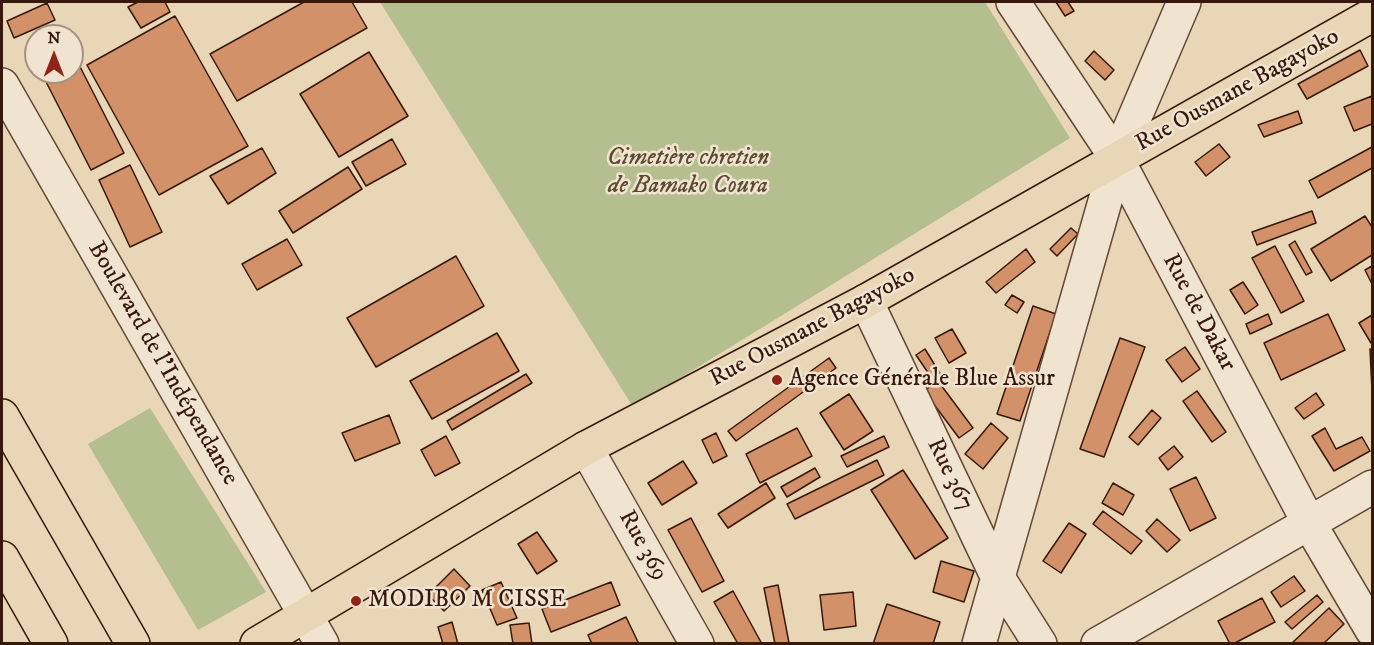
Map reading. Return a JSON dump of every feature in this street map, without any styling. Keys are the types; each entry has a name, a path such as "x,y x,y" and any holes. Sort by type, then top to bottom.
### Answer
{"main road":[{"name":"Rue Ousmane Bagayoko","path":"256,644 586,448 866,301 1372,15"},
{"path":"2,416 133,644"},
{"path":"2,558 51,644"}],"street":[{"name":"Rue de Dakar","path":"1013,2 1117,159 1309,523 1372,630"},
{"path":"979,644 1117,159 1184,2"},
{"name":"Boulevard de l'Indépendance","path":"2,85 322,644"},
{"name":"Rue 367","path":"866,301 997,576 1040,644"},
{"name":"Rue 369","path":"586,448 697,644"},
{"path":"1098,644 1372,487"}],"green space":[{"name":"Cimetière chretien de Bamako Coura","path":"380,2 985,2 1070,138 633,407"},
{"path":"150,408 266,592 198,630 88,444"}],"building":[{"path":"138,2 165,2 170,12 141,28 128,7"},
{"path":"304,2 352,2 367,28 237,101 210,54"},
{"path":"1056,2 1068,2 1074,11 1065,16"},
{"path":"47,3 55,20 46,24 24,24 24,34 14,38 7,21"},
{"path":"175,16 248,146 159,195 87,65"},
{"path":"1360,50 1368,66 1307,99 1298,84"},
{"path":"1094,51 1114,70 1105,80 1085,61"},
{"path":"369,52 408,116 339,157 300,94"},
{"path":"84,75 124,153 91,170 47,84 84,84"},
{"path":"1372,96 1372,124 1354,131 1344,107"},
{"path":"1298,111 1302,123 1264,137 1258,125"},
{"path":"392,139 406,164 366,186 352,162"},
{"path":"1219,144 1230,157 1206,176 1195,162"},
{"path":"1372,147 1372,168 1318,198 1309,181"},
{"path":"262,148 276,173 228,204 210,176"},
{"path":"130,165 162,232 130,247 99,180"},
{"path":"348,167 362,189 293,233 279,211"},
{"path":"1312,211 1316,223 1257,245 1252,232"},
{"path":"1365,216 1372,227 1372,255 1331,281 1311,249"},
{"path":"1071,228 1078,234 1057,256 1050,249"},
{"path":"287,239 302,265 257,290 242,264"},
{"path":"1295,241 1312,272 1306,275 1289,245"},
{"path":"1275,246 1304,301 1281,313 1252,258"},
{"path":"1026,249 1035,262 996,293 986,282"},
{"path":"456,256 484,306 376,367 347,318"},
{"path":"1372,266 1372,284 1365,270"},
{"path":"1243,282 1258,305 1245,314 1230,290"},
{"path":"1012,295 1024,302 1017,313 1005,305"},
{"path":"1033,306 1056,314 1020,421 997,414"},
{"path":"1268,314 1272,324 1250,334 1246,324"},
{"path":"1328,314 1345,350 1281,380 1264,343"},
{"path":"1372,315 1372,343 1371,343 1359,323"},
{"path":"952,329 966,353 949,363 935,338"},
{"path":"497,333 519,371 432,419 410,381"},
{"path":"1120,338 1145,347 1104,457 1080,449"},
{"path":"1185,347 1200,369 1182,382 1166,360"},
{"path":"925,349 941,375 933,380 916,355"},
{"path":"1370,349 1372,349 1372,391"},
{"path":"829,358 836,368 736,441 728,431"},
{"path":"526,374 532,383 452,430 447,421"},
{"path":"938,381 973,428 959,438 924,391"},
{"path":"1197,391 1226,432 1212,442 1183,401"},
{"path":"1316,393 1324,405 1304,419 1295,408"},
{"path":"849,394 873,431 844,450 820,413"},
{"path":"1152,410 1161,418 1138,445 1129,437"},
{"path":"389,415 400,443 355,461 342,433"},
{"path":"991,423 1008,438 983,469 965,454"},
{"path":"797,428 812,456 760,483 746,454"},
{"path":"1325,428 1336,449 1362,437 1370,451 1334,471 1312,436"},
{"path":"716,433 727,456 713,463 702,440"},
{"path":"446,436 460,463 435,476 421,450"},
{"path":"884,436 889,447 847,467 841,456"},
{"path":"1174,446 1183,457 1168,470 1159,458"},
{"path":"877,460 884,475 795,519 787,504"},
{"path":"683,461 697,483 662,505 648,483"},
{"path":"815,468 820,477 787,497 781,487"},
{"path":"903,470 948,538 915,559 871,490"},
{"path":"1196,477 1216,518 1190,531 1170,489"},
{"path":"766,483 775,498 728,528 718,514"},
{"path":"1113,483 1134,495 1123,515 1102,503"},
{"path":"1103,511 1142,541 1131,554 1093,524"},
{"path":"691,518 724,581 702,592 668,530"},
{"path":"1157,519 1180,540 1167,552 1146,531"},
{"path":"1069,523 1086,534 1061,573 1043,561"},
{"path":"537,532 557,561 537,574 518,544"},
{"path":"941,561 974,571 964,602 933,592"},
{"path":"454,569 470,586 444,611 428,595"},
{"path":"1294,576 1305,591 1281,607 1271,592"},
{"path":"501,582 517,618 497,625 482,590"},
{"path":"611,582 620,605 551,632 542,609"},
{"path":"778,585 789,643 775,644 764,588"},
{"path":"733,591 762,644 738,644 714,602"},
{"path":"853,592 856,626 824,630 820,595"},
{"path":"1317,595 1323,602 1292,629 1285,622"},
{"path":"1262,598 1275,622 1230,644 1218,621"},
{"path":"887,604 940,622 933,644 873,644"},
{"path":"1329,608 1344,624 1323,644 1291,644"},
{"path":"626,617 639,644 592,644 588,635"},
{"path":"452,622 458,644 443,644 438,627"},
{"path":"529,623 532,644 513,644 510,625"}],"place":[{"name":"Agence Générale Blue Assur","path":"777,380"},
{"name":"MODIBO M CISSE","path":"356,601"}]}
